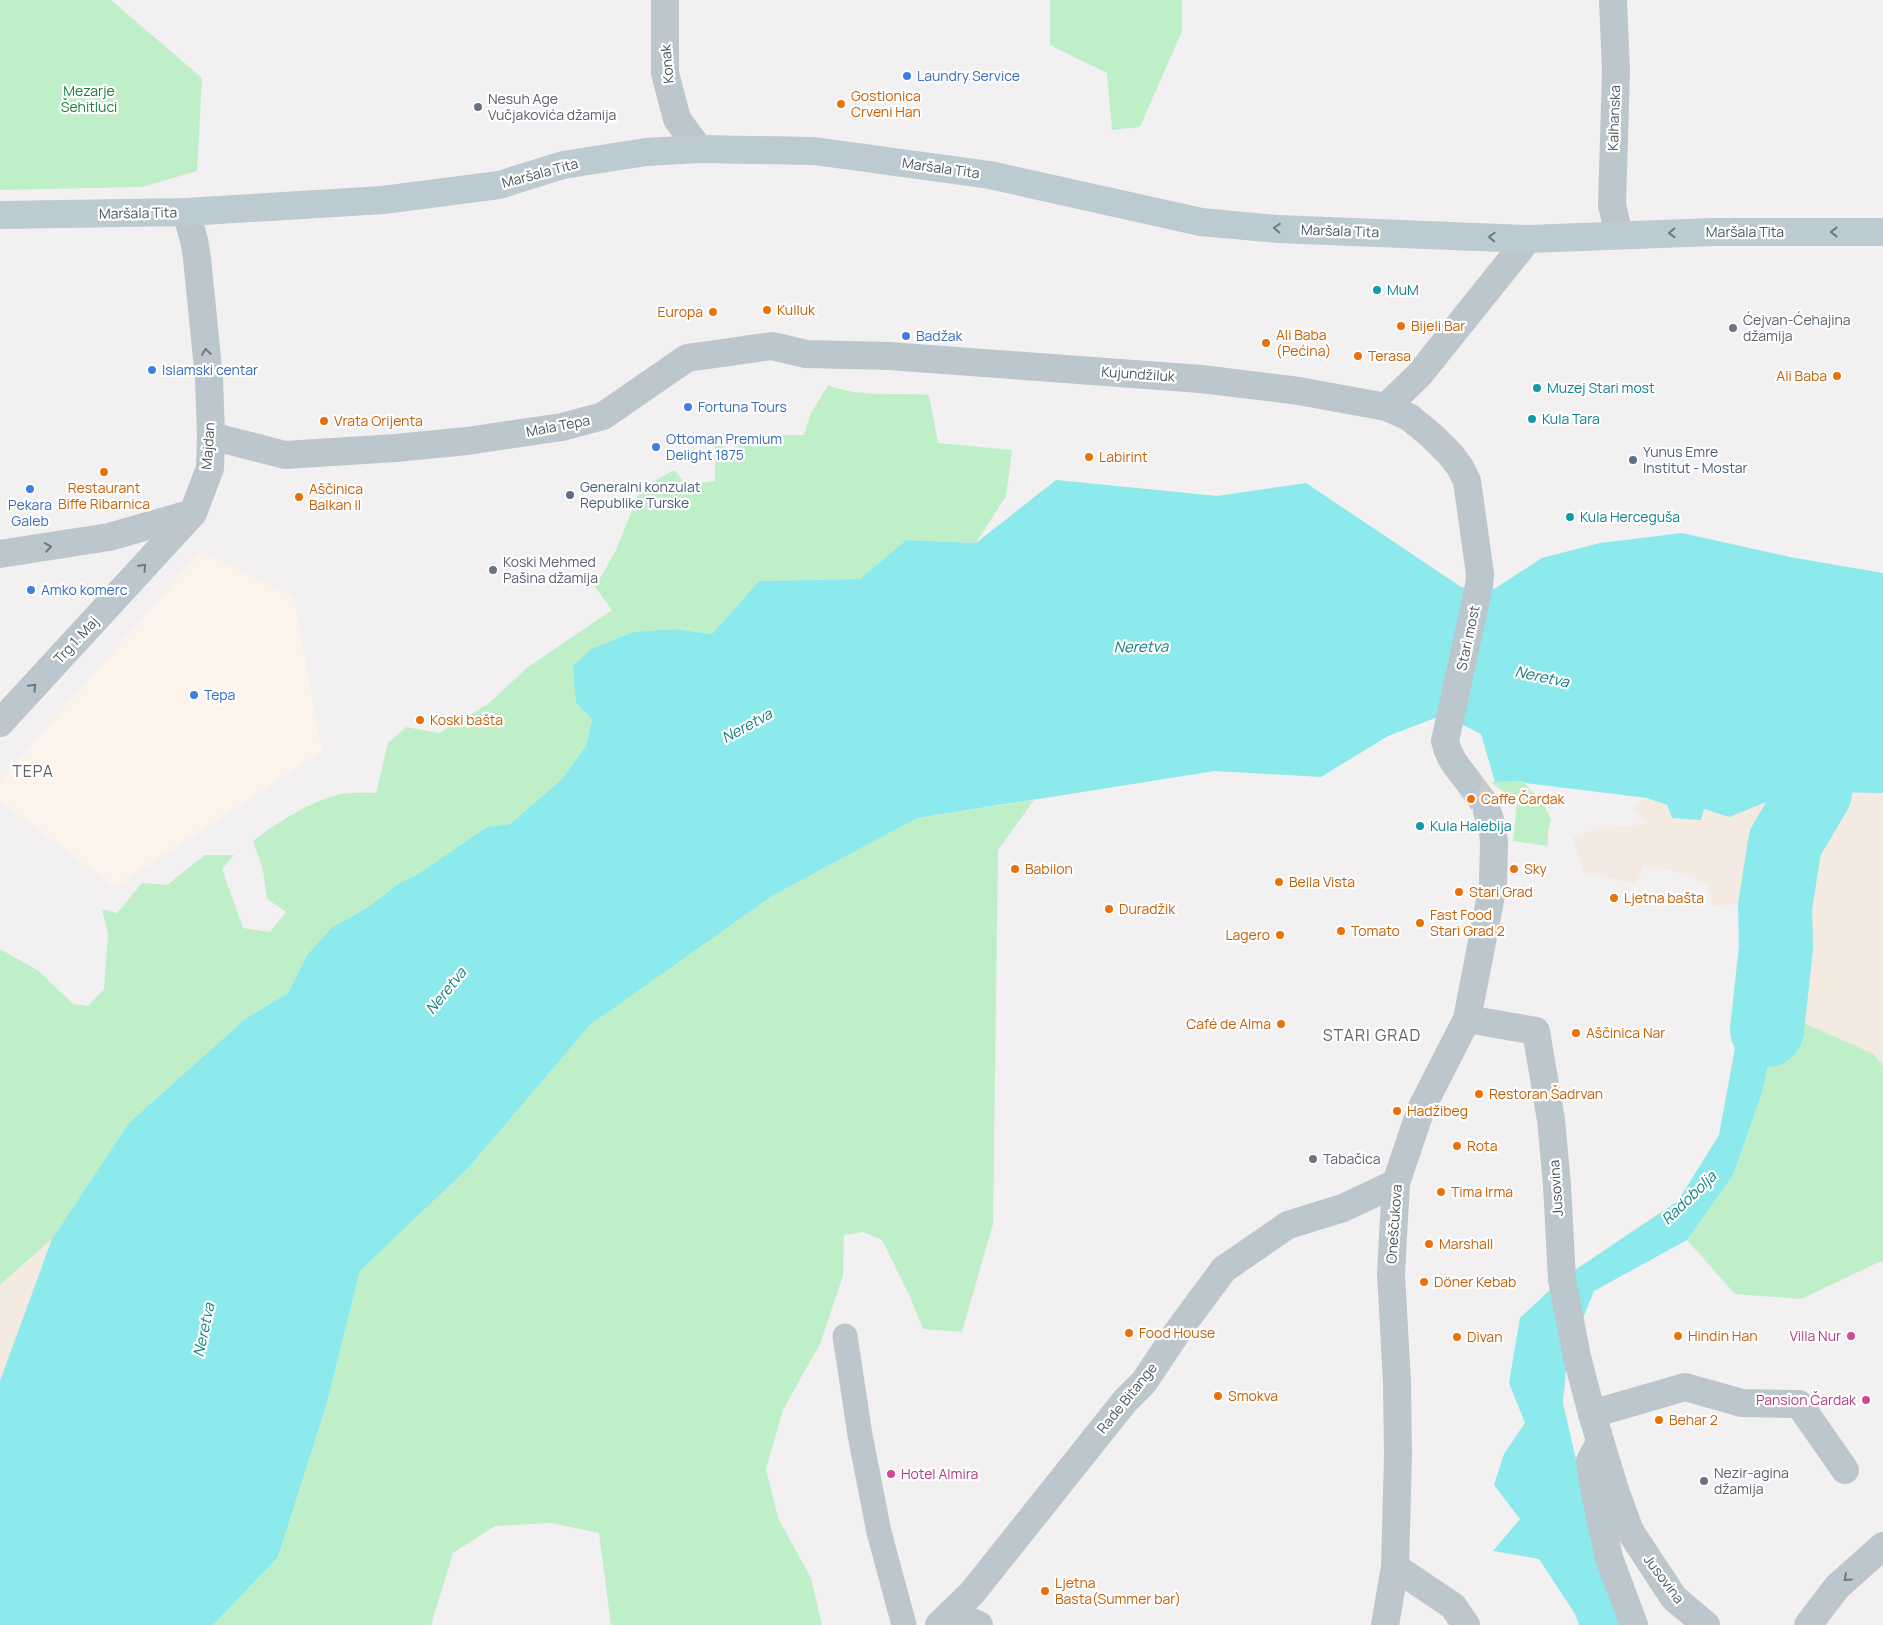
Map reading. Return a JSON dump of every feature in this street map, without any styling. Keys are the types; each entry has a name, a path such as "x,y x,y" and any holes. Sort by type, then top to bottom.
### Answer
{"street":[{"name":"Konak","path":"665,0 665,73 677,119 699,149"},
{"name":"Kalhanska","path":"1613,0 1616,71 1612,205 1619,235"},
{"name":"Maršala Tita","path":"0,215 186,212 383,200 499,185 563,165 646,152 699,149 814,151 990,175 1201,222 1278,229 1528,239 1714,232 1883,232"},
{"name":"Majdan","path":"186,212 194,240 199,276 209,379 211,436 210,468 193,513"},
{"path":"1386,407 1419,375 1528,239"},
{"name":"Mala Tepa","path":"211,436 285,455 396,448 467,441 562,427 603,416 687,358 772,346 806,354 889,356"},
{"name":"Kujundžiluk","path":"889,356 1201,379 1299,391 1386,407 1409,417 1432,436 1460,467 1467,481 1468,488"},
{"name":"Stari most","path":"1468,488 1480,574 1479,586 1445,741 1451,759 1468,781"},
{"path":"0,554 109,537 193,513"},
{"name":"Trg 1. Maj","path":"0,723 193,513"},
{"name":"Oneščukova","path":"1385,1625 1395,1566 1398,1455 1397,1383 1390,1273 1396,1183 1421,1109 1467,1019 1492,885 1494,841 1487,811"},
{"name":"Jusovina","path":"1467,1019 1536,1030 1551,1120 1562,1280 1577,1357 1592,1414 1630,1531 1674,1598 1706,1625"},
{"name":"Rade Bitange","path":"945,1619 972,1593 1125,1401 1144,1382 1178,1331 1224,1270 1288,1225 1343,1208 1396,1183"},
{"path":"1592,1414 1685,1387 1742,1403 1799,1404 1845,1470"},
{"path":"1600,1440 1590,1461 1594,1488 1609,1558 1634,1625"},
{"path":"1808,1625 1837,1587 1883,1546"},
{"path":"1395,1566 1453,1606 1466,1625"},
{"path":"945,1619 979,1625"}],"lane":[{"path":"845,1336 860,1435 879,1532 904,1625"}],"shaded area":[{"name":"Tepa","path":"201,551 294,598 322,751 115,887 0,801 0,781"}],"green space":[{"name":"Mezarje Šehitluci","path":"0,0 111,0 202,78 197,171 142,187 0,190"},
{"path":"1050,0 1182,0 1182,31 1140,127 1112,130 1107,73 1050,45"},
{"path":"828,385 852,392 929,395 938,443 1012,450 1006,496 976,543 906,540 860,579 759,581 712,634 674,629 633,632 591,649 576,703 592,719 586,746 561,780 510,824 487,827 415,876 398,884 367,908 332,927 307,955 288,993 245,1019 129,1123 52,1239 0,1285 0,949 39,971 73,1004 88,1006 104,989 108,934 102,909 117,913 142,883 167,885 205,855 234,855 222,869 243,928 270,932 286,912 267,899 263,870 253,841 293,814 315,803 346,793 376,793 388,743 406,727 439,733 488,704 528,667 612,610 595,587 616,550 641,489 674,470 687,485 715,481 715,440 730,451 755,435 804,435 811,413"},
{"path":"1522,781 1543,802 1551,820 1548,830 1548,846 1513,841 1517,803 1491,782"},
{"path":"1034,800 998,850 993,1224 962,1332 923,1329 910,1297 882,1240 864,1232 844,1235 843,1276 820,1344 783,1410 766,1469 778,1518 811,1578 822,1625 611,1625 599,1533 551,1523 495,1526 453,1553 431,1625 213,1625 278,1557 327,1403 360,1271 469,1167 590,1025 772,896 917,818"},
{"path":"1782,930 1787,931 1793,1018 1874,1054 1883,1065 1883,1262 1879,1262 1801,1299 1735,1294 1687,1240 1733,1175 1762,1093 1776,1030 1774,983"}],"sand":[{"path":"1815,792 1883,793 1883,1065 1874,1054 1793,1018 1787,931 1776,929 1776,923 1740,903 1714,906 1707,884 1675,871 1643,866 1636,884 1584,872 1573,838 1594,829 1647,824 1632,808 1647,798 1702,820 1704,809 1729,817 1774,798 1797,807"},
{"path":"52,1239 0,1381 0,1285"}],"water":[{"name":"Neretva","path":"1056,480 1217,496 1306,483 1461,587 1494,589 1542,558 1600,543 1682,533 1790,557 1883,573 1883,793 1815,792 1797,807 1774,799 1729,817 1704,809 1701,820 1672,818 1667,805 1647,798 1525,783 1522,781 1495,782 1481,734 1443,715 1388,736 1321,777 1215,771 917,818 772,896 590,1025 469,1167 360,1271 327,1403 278,1557 213,1625 0,1625 0,1381 52,1239 129,1123 245,1019 288,993 307,955 332,927 367,908 398,884 415,876 487,827 510,824 561,780 586,746 592,719 576,703 573,666 591,649 633,632 674,629 712,634 759,581 860,579 906,540 976,543"},
{"path":"1774,929 1782,930 1774,983 1776,1030 1762,1093 1733,1175 1687,1240 1594,1291 1567,1358 1563,1403 1582,1485 1626,1625 1579,1625 1575,1614 1539,1559 1493,1551 1520,1519 1494,1485 1504,1454 1525,1423 1509,1383 1520,1318 1572,1272 1678,1201 1719,1135 1739,1026 1762,981"}],"waterway":[{"name":"Radobolja","path":"1767,1030 1776,948 1775,907 1785,843 1815,792 1810,732"}],"tunnel":[{"path":"1468,781 1482,800 1487,811"}],"place":[{"name":"Laundry Service","path":"907,76"},
{"name":"Gostionica Crveni Han","path":"841,104"},
{"name":"Nesuh Age Vučjakovića džamija","path":"478,107"},
{"name":"MuM","path":"1377,290"},
{"name":"Kulluk","path":"767,310"},
{"name":"Europa","path":"713,312"},
{"name":"Bijeli Bar","path":"1401,326"},
{"name":"Ćejvan-Ćehajina džamija","path":"1733,328"},
{"name":"Badžak","path":"906,336"},
{"name":"Ali Baba (Pećina)","path":"1266,343"},
{"name":"Terasa","path":"1358,356"},
{"name":"Islamski centar","path":"152,370"},
{"name":"Ali Baba","path":"1837,376"},
{"name":"Muzej Stari most","path":"1537,388"},
{"name":"Fortuna Tours","path":"688,407"},
{"name":"Kula Tara","path":"1532,419"},
{"name":"Vrata Orijenta","path":"324,421"},
{"name":"Ottoman Premium Delight 1875","path":"656,447"},
{"name":"Labirint","path":"1089,457"},
{"name":"Yunus Emre Institut - Mostar","path":"1633,460"},
{"name":"Restaurant Biffe Ribarnica","path":"104,472"},
{"name":"Pekara Galeb","path":"30,489"},
{"name":"Generalni konzulat Republike Turske","path":"570,495"},
{"name":"Aščinica Balkan II","path":"299,497"},
{"name":"Kula Herceguša","path":"1570,517"},
{"name":"Koski Mehmed Pašina džamija","path":"493,570"},
{"name":"Amko komerc","path":"31,590"},
{"name":"Tepa","path":"194,695"},
{"name":"Koski bašta","path":"420,720"},
{"name":"Caffe Čardak","path":"1471,799"},
{"name":"Kula Halebija","path":"1420,826"},
{"name":"Babilon","path":"1015,869"},
{"name":"Sky","path":"1514,869"},
{"name":"Bella Vista","path":"1279,882"},
{"name":"Stari Grad","path":"1459,892"},
{"name":"Ljetna bašta","path":"1614,898"},
{"name":"Duradžik","path":"1109,909"},
{"name":"Fast Food Stari Grad 2","path":"1420,923"},
{"name":"Tomato","path":"1341,931"},
{"name":"Lagero","path":"1280,935"},
{"name":"Café de Alma","path":"1281,1024"},
{"name":"Aščinica Nar","path":"1576,1033"},
{"name":"Restoran Šadrvan","path":"1479,1094"},
{"name":"Hadžibeg","path":"1397,1111"},
{"name":"Rota","path":"1457,1146"},
{"name":"Tabačica","path":"1313,1159"},
{"name":"Tima Irma","path":"1441,1192"},
{"name":"Marshall","path":"1429,1244"},
{"name":"Döner Kebab","path":"1424,1282"},
{"name":"Food House","path":"1129,1333"},
{"name":"Hindin Han","path":"1678,1336"},
{"name":"Villa Nur","path":"1851,1336"},
{"name":"Divan","path":"1457,1337"},
{"name":"Smokva","path":"1218,1396"},
{"name":"Pansion Čardak","path":"1866,1400"},
{"name":"Behar 2","path":"1659,1420"},
{"name":"Hotel Almira","path":"891,1474"},
{"name":"Nezir-agina džamija","path":"1704,1481"},
{"name":"Ljetna Basta(Summer bar)","path":"1045,1591"}],"district":[{"name":"TEPA","path":"33,771"},
{"name":"STARI GRAD","path":"1372,1035"}]}
